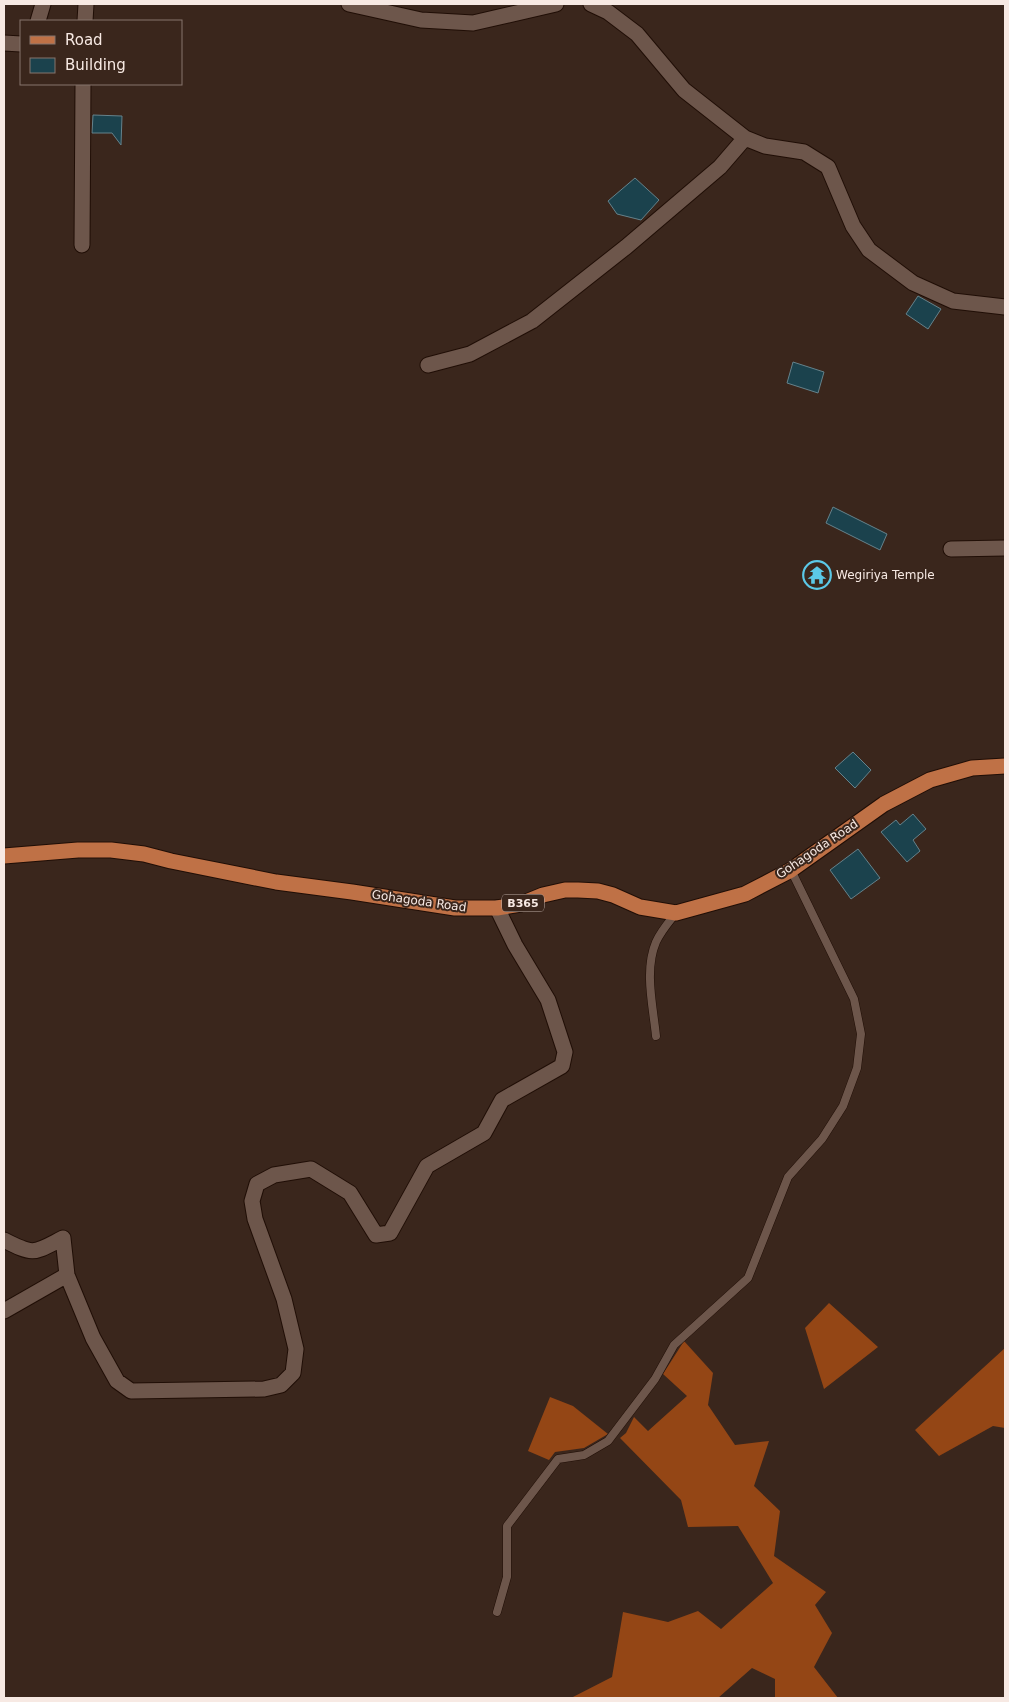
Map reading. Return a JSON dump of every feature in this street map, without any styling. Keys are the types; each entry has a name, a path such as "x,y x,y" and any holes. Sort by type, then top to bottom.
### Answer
{"main road":[{"name":"Gohagoda Road","path":"4,856 78,850 111,850 144,854 276,882 455,908 497,908 521,904 542,895 565,890 598,891 613,895 640,907 676,913 746,894 791,870 884,804 930,780 972,768 1005,766"}],"street":[{"path":"38,20 42,4"},
{"path":"85,20 86,4"},
{"path":"349,4 390,8 421,20 473,23 517,8 556,4"},
{"path":"591,4 608,12 637,34 684,90 745,138 764,146 804,152 828,168 853,226 869,250 913,283 953,301 1005,306"},
{"path":"4,43 20,44"},
{"path":"82,245 83,85"},
{"path":"428,365 470,354 532,321 626,247 720,167 745,138"},
{"path":"951,549 1005,548"},
{"path":"4,1240 21,1249 35,1252 63,1238 67,1275 93,1338 116,1381 131,1391 264,1389 281,1386 293,1373 296,1349 284,1299 255,1220 252,1201 257,1184 274,1175 311,1169 350,1193 376,1235 390,1233 427,1166 484,1133 502,1100 562,1066 565,1052 548,1000 515,945 497,908"},
{"path":"4,1311 67,1275"}],"lane":[{"path":"497,1612 506,1577 507,1526 558,1459 584,1455 608,1441 655,1379 674,1345 748,1278 788,1177 822,1139 843,1106 857,1068 861,1034 854,999 791,870"},
{"path":"656,1036 650,971 656,942 676,913"}],"shaded area":[{"path":"829,1303 878,1347 824,1389 805,1328"},
{"path":"684,1341 713,1373 708,1405 735,1445 769,1441 754,1486 780,1511 774,1556 826,1592 815,1605 832,1633 814,1667 838,1698 775,1698 775,1679 752,1668 718,1698 571,1698 612,1677 623,1612 668,1622 698,1611 721,1629 773,1583 738,1526 688,1527 681,1500 620,1438 626,1433 634,1417 648,1431 687,1396 663,1374"},
{"path":"1005,1348 1005,1428 993,1426 939,1456 915,1430"},
{"path":"550,1397 573,1406 608,1434 584,1448 555,1452 549,1460 528,1451"}],"building":[{"path":"93,115 122,116 121,145 112,133 92,133"},
{"path":"635,178 659,200 641,220 617,214 608,201"},
{"path":"918,296 941,309 928,329 906,314"},
{"path":"793,362 824,372 818,393 787,383"},
{"path":"833,507 887,534 880,550 826,523"},
{"path":"853,752 871,770 855,788 835,768"},
{"path":"913,814 926,829 913,840 920,851 907,862 881,832 896,820 900,825"},
{"path":"858,849 880,878 851,899 830,870"}],"place":[{"name":"Wegiriya Temple","path":"817,575"}]}
